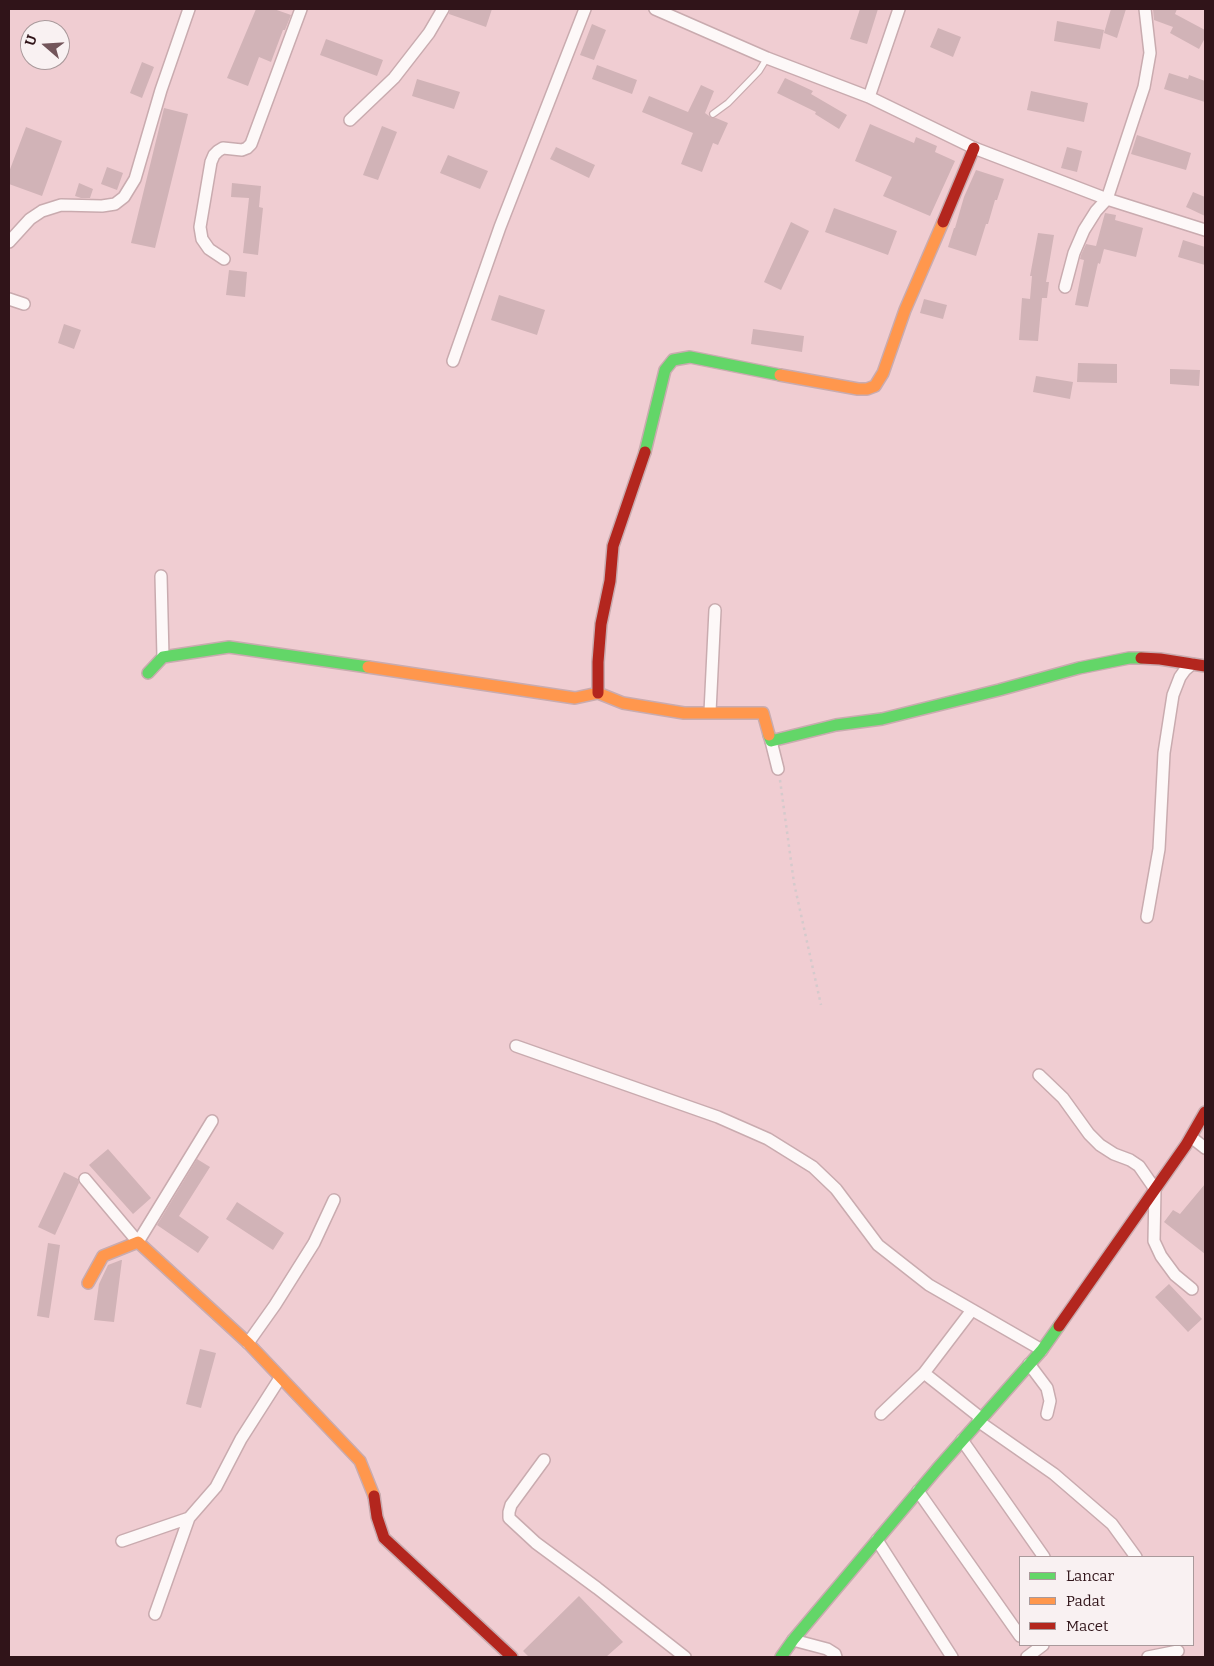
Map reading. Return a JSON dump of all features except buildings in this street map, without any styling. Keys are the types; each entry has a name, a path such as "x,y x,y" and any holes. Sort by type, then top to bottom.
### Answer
{"street":[{"path":"9,242 30,219 42,211 61,205 102,206 114,204 124,197 135,179 161,90 188,9"},
{"path":"224,259 209,249 202,239 200,227 211,162 218,150 223,148 242,150 251,144 301,9"},
{"path":"350,120 394,78 429,34 443,9"},
{"path":"453,361 500,228 585,9"},
{"path":"656,9 767,58 868,97 974,148 1107,199 1205,230"},
{"path":"868,97 899,9"},
{"path":"1065,287 1074,253 1084,230 1096,211 1107,199 1144,87 1150,52 1145,9"},
{"path":"598,693 601,624 610,581 613,546 642,463 665,370 668,365 672,360 690,357 832,385 858,389 867,389 875,386 883,373 905,310 974,148"},
{"path":"9,299 24,304"},
{"path":"161,576 163,656"},
{"path":"710,712 715,610"},
{"path":"148,673 163,656 229,647 575,698 598,693 623,703 675,712 763,713 778,769"},
{"path":"771,741 836,724 882,719 1079,668 1122,659 1160,659 1205,666"},
{"path":"1147,917 1159,849 1164,753 1173,695 1180,677 1192,664"},
{"path":"516,1046 718,1117 768,1139 813,1167 836,1189 878,1245 929,1285 1042,1350"},
{"path":"1039,1075 1063,1098 1089,1134 1114,1154 1130,1160 1139,1166 1155,1189 1154,1241 1161,1256 1175,1275 1192,1289"},
{"path":"781,1657 876,1540 1042,1350 1191,1137 1205,1112"},
{"path":"88,1283 103,1256 138,1242 212,1122"},
{"path":"1191,1137 1205,1148"},
{"path":"85,1179 138,1242 248,1343 360,1461 373,1493 377,1517 384,1538 512,1657"},
{"path":"248,1343 275,1305 314,1243 334,1200"},
{"path":"881,1414 924,1373 972,1310"},
{"path":"1030,1364 1047,1388 1050,1401 1047,1414"},
{"path":"924,1373 979,1420 1054,1474 1112,1524 1135,1556"},
{"path":"155,1614 189,1518 216,1487 241,1439 280,1378"},
{"path":"962,1440 1043,1556"},
{"path":"544,1460 511,1505 509,1518 536,1543 685,1657"},
{"path":"918,1491 1019,1635"},
{"path":"122,1541 189,1518"},
{"path":"876,1540 952,1657"},
{"path":"793,1640 827,1649 836,1657"},
{"path":"1029,1652 1041,1646"},
{"path":"1148,1657 1179,1651"}],"lane":[{"path":"713,114 728,103 759,71 767,58"}],"path":[{"path":"778,769 794,883 821,1005"}],"traffic: fast":[{"path":"645,452 665,370 673,360 690,357 780,375"},
{"path":"148,673 163,657 229,647 368,667"},
{"path":"769,735 771,741 836,725 882,719 1079,668 1129,658 1141,658"},
{"path":"781,1657 793,1640 937,1469 1042,1350 1059,1326"}],"traffic: slow":[{"path":"780,375 858,389 867,389 875,386 883,373 905,310 943,222"},
{"path":"368,667 575,698 598,693 623,703 684,713 763,713 769,735"},
{"path":"88,1283 103,1256 138,1242 248,1343 360,1461 374,1496"}],"traffic: jam":[{"path":"943,222 974,148"},
{"path":"598,693 601,624 610,581 613,546 645,452"},
{"path":"1141,658 1205,666"},
{"path":"1059,1326 1186,1145 1205,1112"},
{"path":"374,1496 377,1517 384,1538 512,1657"}]}
